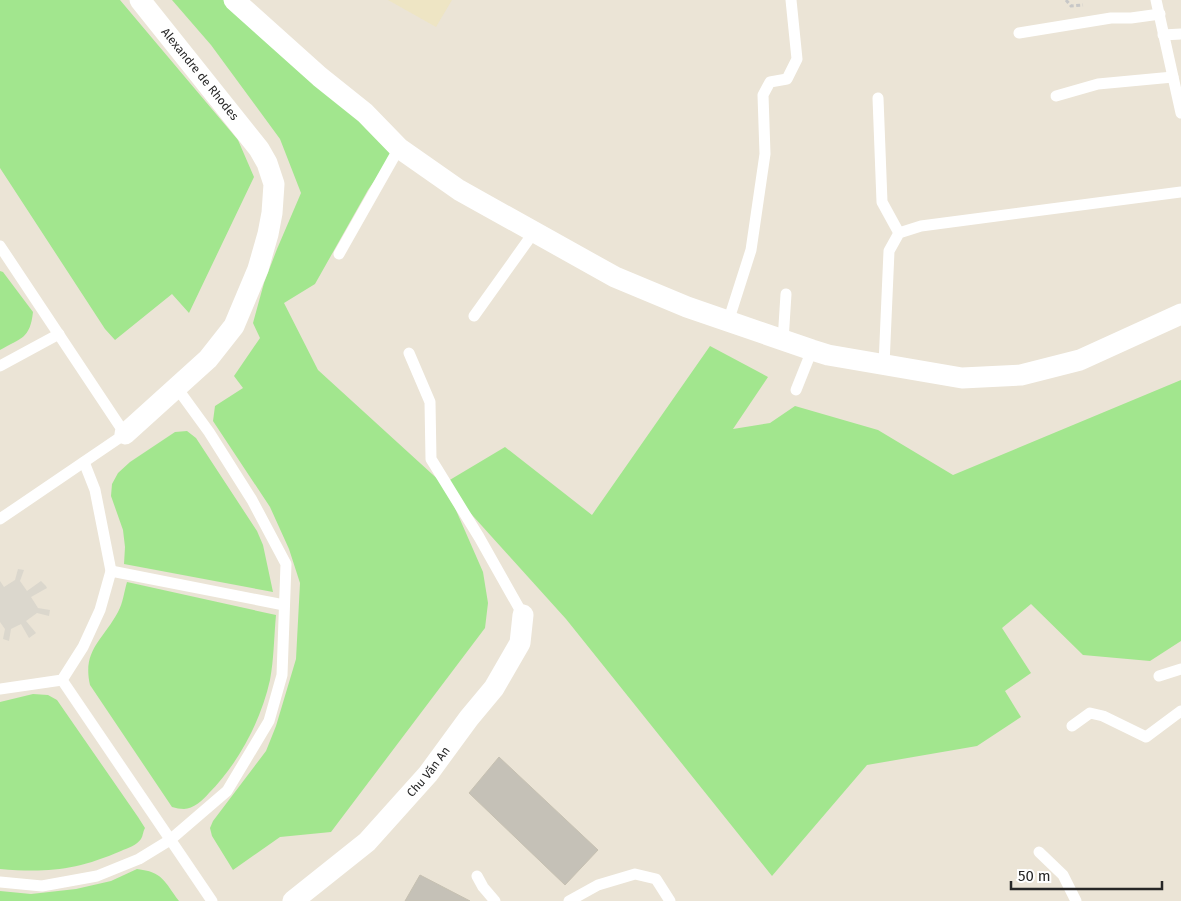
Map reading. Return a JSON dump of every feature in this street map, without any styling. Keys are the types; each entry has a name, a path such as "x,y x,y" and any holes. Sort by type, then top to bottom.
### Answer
{"street":[{"name":"Alexandre de Rhodes","path":"125,434 208,359 234,326 258,269 268,234 274,184 267,163 259,149 140,0"},
{"path":"234,0 320,77 365,113 399,148 459,190 615,277 687,307 783,341 828,355 962,378 1020,375 1080,360 1181,314"},
{"name":"Chu Văn An","path":"293,901 366,842 428,774 469,718 494,688 520,642 523,615"}],"lane":[{"path":"728,322 751,250 765,154 763,95 770,82 787,79 796,59 791,0"},
{"path":"1156,0 1181,113"},
{"path":"1019,33 1111,18 1131,18 1160,14"},
{"path":"1163,35 1181,34"},
{"path":"1056,96 1098,84 1173,77"},
{"path":"878,98 882,202 899,233"},
{"path":"338,254 399,148"},
{"path":"884,365 889,251 899,233 921,226 1181,192"},
{"path":"474,316 534,232"},
{"path":"0,246 125,434 0,519"},
{"path":"783,341 786,294"},
{"path":"0,366 59,334"},
{"path":"796,390 812,350"},
{"path":"409,353 430,402 431,459 479,537 523,615"},
{"path":"0,882 42,886 98,876 139,858 170,840 226,791 268,720 282,675 286,564 252,500 209,432 177,388"},
{"path":"62,680 83,647 100,610 111,571 95,490 84,462"},
{"path":"111,571 284,605"},
{"path":"1159,676 1181,669"},
{"path":"0,688 62,680"},
{"path":"62,680 212,901"},
{"path":"1072,726 1090,713 1103,716 1146,737 1181,711"},
{"path":"1039,852 1063,875 1076,901"},
{"path":"569,901 598,885 635,874 656,879 670,901"},
{"path":"477,876 495,901"}],"shaded area":[{"path":"388,0 452,0 436,27"},
{"path":"18,569 24,570 20,581 27,591 41,581 46,586 47,588 31,597 38,608 50,610 49,616 37,613 26,621 36,633 29,638 21,624 11,629 9,641 3,639 5,629 0,622 0,581 4,587 15,580"}],"green space":[{"path":"0,0 120,0 238,140 254,177 189,313 172,294 115,340 105,329 0,168"},
{"path":"172,0 234,0 398,147 368,190 315,284 284,303 318,370 443,484 505,447 592,515 710,346 768,377 733,429 770,423 795,406 878,430 953,475 1181,380 1181,641 1150,661 1083,655 1031,604 1002,628 1031,673 1005,691 1021,717 977,746 867,765 772,876 566,619 445,485 483,572 488,603 485,628 331,832 280,837 233,870 212,836 210,828 213,821 266,751 276,726 296,659 300,583 289,549 270,507 213,421 215,406 243,388 234,376 260,338 253,323 264,283 301,193 280,139 211,45"},
{"path":"0,271 3,272 33,312 30,328 27,333 19,340 0,350"},
{"path":"187,431 196,438 257,531 263,545 273,592 124,564 123,530 111,496 112,484 118,473 130,462 175,432"},
{"path":"127,582 276,615 270,680 261,711 247,741 230,769 207,796 187,809 172,807 90,685 88,673 91,654 118,612"},
{"path":"33,694 48,695 57,700 138,817 145,828 141,839 135,845 90,862 62,869 33,871 0,869 0,702"},
{"path":"137,869 146,870 158,875 179,901 0,901 0,891 31,894 76,889 111,881"}],"building":[{"path":"499,757 598,850 565,885 469,793"},
{"path":"420,875 470,901 405,901"}]}
